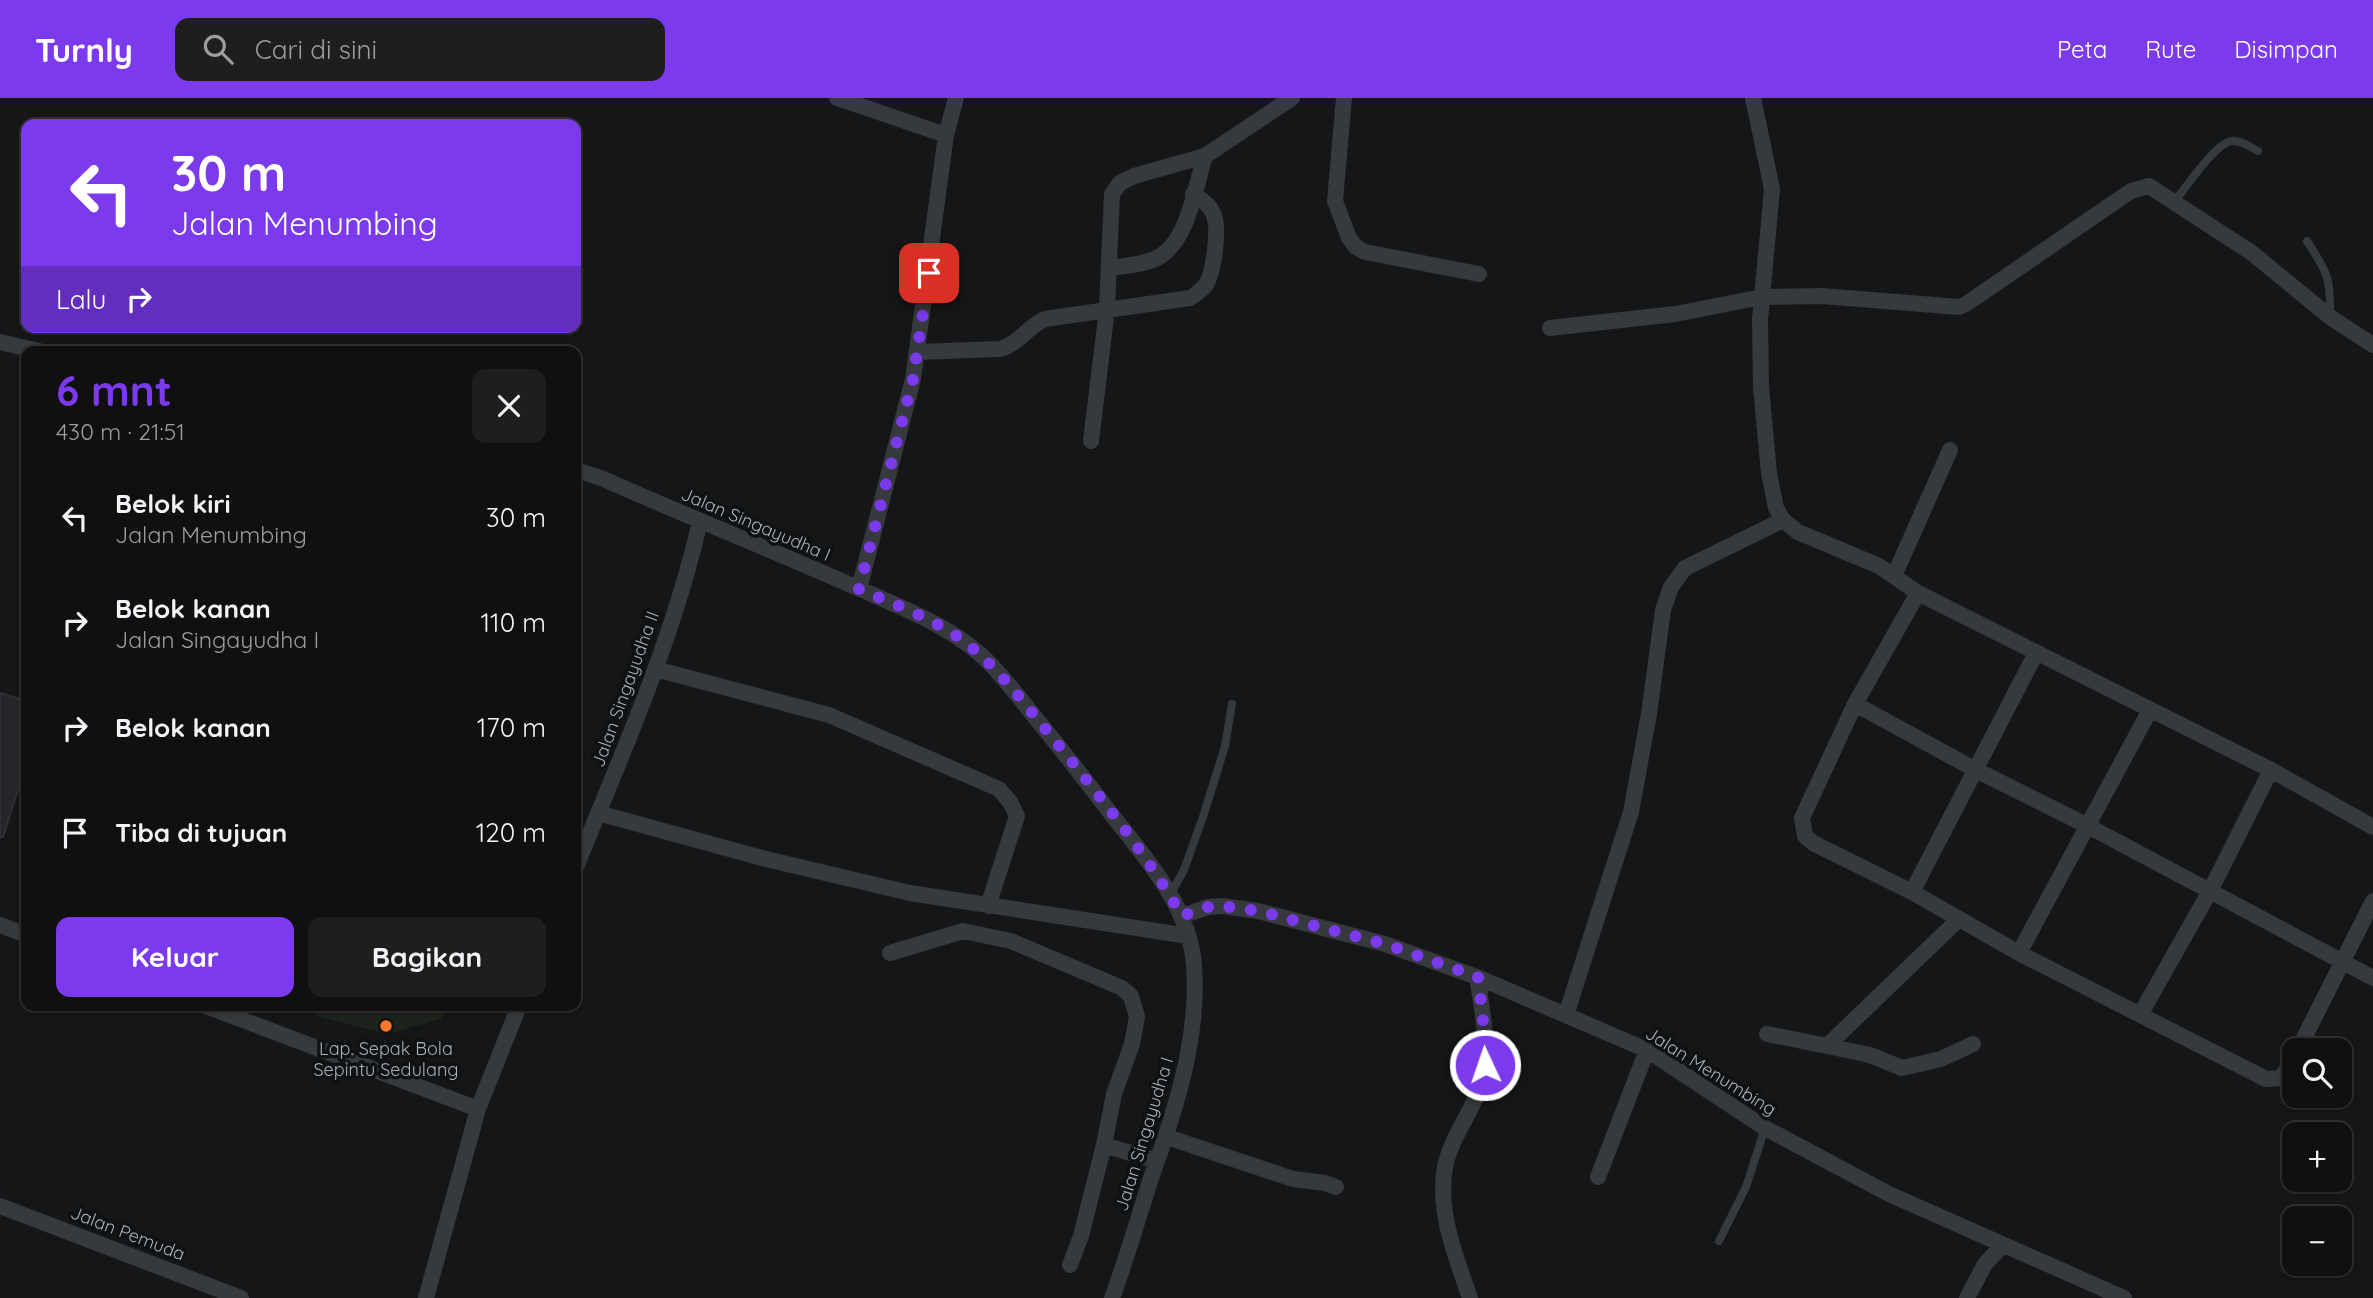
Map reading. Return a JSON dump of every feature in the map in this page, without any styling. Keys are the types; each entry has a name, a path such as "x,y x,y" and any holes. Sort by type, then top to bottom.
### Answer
{"street":[{"path":"837,98 946,135"},
{"path":"859,589 913,379 946,135 956,98"},
{"path":"1091,441 1107,309 1112,194 1120,183 1134,176 1205,156 1292,98"},
{"path":"1344,98 1335,201 1349,238 1356,247 1365,252 1479,274"},
{"path":"1753,98 1772,190 1760,320 1762,399 1769,473 1776,508 1783,520 1798,532 1879,566 1917,593 2271,769 2373,827"},
{"path":"1109,268 1158,258 1176,244 1205,156"},
{"path":"1550,328 1675,314 1762,297 1822,296 1959,307 2131,191 2149,186 2252,253 2330,317 2373,345"},
{"path":"917,352 1000,349 1010,346 1032,325 1045,319 1190,298 1207,284 1215,254 1215,216 1208,205 1193,194"},
{"path":"0,342 21,347"},
{"path":"1894,576 1950,450"},
{"name":"Jalan Singayudha I","path":"581,472 921,616 955,635 982,656 1016,693 1072,762 1170,895 1182,916 1194,962 1189,1051 1167,1137 1112,1298"},
{"path":"1566,1015 1631,812 1649,714 1663,610 1671,587 1685,568 1783,520"},
{"name":"Jalan Singayudha II","path":"581,855 655,669 692,558 700,521"},
{"path":"1917,593 1855,704 1802,818 1805,836 1813,843 1912,892 2019,953 2266,1079 2282,1076"},
{"path":"1912,892 2036,653"},
{"path":"655,669 829,715 999,789 1017,816 988,906"},
{"path":"1855,704 2373,978"},
{"path":"2019,953 2150,710"},
{"path":"2140,1015 2210,891 2271,769"},
{"path":"598,813 779,862 910,893 1188,936"},
{"path":"2304,1038 2373,901"},
{"name":"Jalan Menumbing","path":"1182,916 1208,907 1222,906 1258,911 1385,944 1478,977 1647,1050 1765,1128 1889,1194 2123,1298"},
{"path":"1827,1046 1959,919"},
{"path":"0,925 21,933"},
{"path":"890,953 964,931 1011,942 1122,988 1131,996 1137,1017 1132,1044 1114,1094 1081,1236 1070,1265"},
{"path":"1470,1298 1451,1243 1445,1209 1444,1170 1451,1146 1482,1083 1486,1048 1478,977"},
{"path":"219,1011 478,1109"},
{"path":"426,1298 478,1109 517,1011"},
{"path":"1767,1034 1870,1055 1902,1068 1941,1059 1973,1044"},
{"path":"1598,1177 1647,1050"},
{"path":"1167,1137 1293,1179 1336,1187"},
{"path":"1104,1145 1157,1161"},
{"name":"Jalan Pemuda","path":"0,1206 241,1298"},
{"path":"1967,1298 1984,1264 2003,1245"}],"lane":[{"path":"2174,202 2219,147 2230,141 2241,142 2258,151"},
{"path":"2307,241 2329,280 2330,317"},
{"path":"1170,895 1184,870 1203,814 1225,746 1232,704"},
{"path":"1719,1241 1746,1187 1765,1128"}],"shaded area":[{"name":"Lap. Sepak Bola Sepintu Sedulang","path":"313,1011 447,1011 441,1019 387,1034 321,1017"}],"building":[{"path":"0,693 21,699 21,780 3,837 0,837"}],"place":[{"name":"Lap. Sepak Bola Sepintu Sedulang","path":"386,1026"}],"route":[{"path":"929,273 913,379 859,589 921,616 955,635 982,656 1072,762 1144,858 1182,916 1208,907 1222,906 1258,911 1385,944 1478,977 1486,1048 1485,1065"}]}
